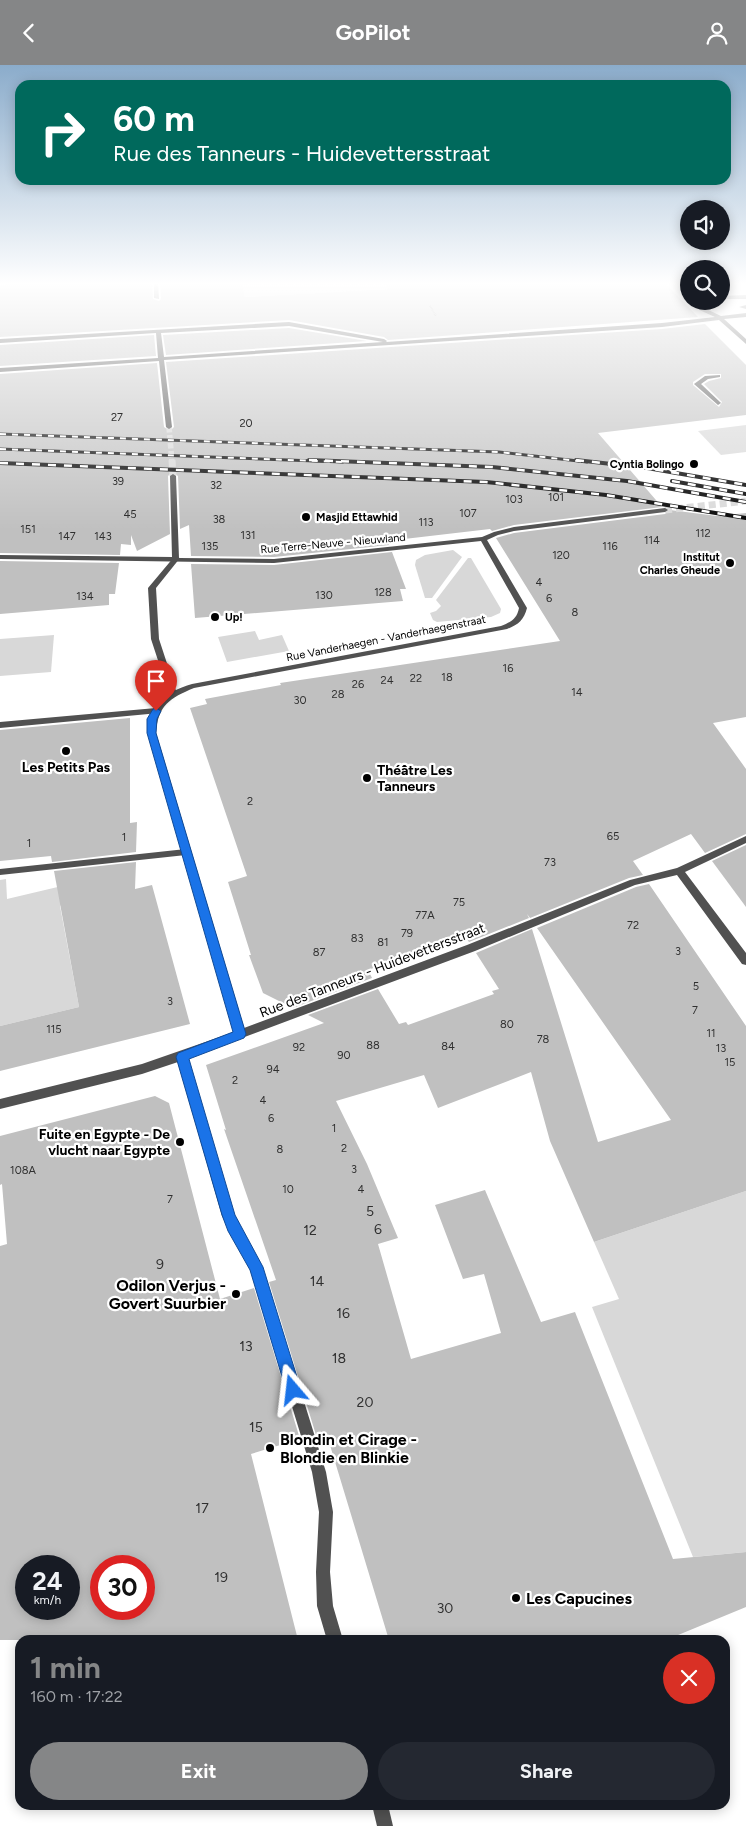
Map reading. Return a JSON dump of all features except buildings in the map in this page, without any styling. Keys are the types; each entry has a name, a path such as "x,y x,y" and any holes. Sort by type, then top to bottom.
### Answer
{"street":[{"path":"0,370 70,365"},
{"path":"161,365 169,427"},
{"path":"718,376 707,377 697,384 718,403"},
{"path":"173,476 176,559 152,587 155,639 170,697 156,711 152,719 152,733 240,1034"},
{"name":"Rue Terre-Neuve - Nieuwland","path":"0,557 274,561 483,539 496,533 514,529 665,511"},
{"name":"Rue Vanderhaegen - Vanderhaegenstraat","path":"170,697 199,685 474,633 517,622 523,614 523,608 483,539"},
{"path":"0,725 156,711"},
{"name":"Rue des Tanneurs - Huidevettersstraat","path":"0,1104 142,1069 182,1057 471,948 633,882 679,871 746,839"},
{"path":"0,873 186,852"},
{"path":"679,871 746,961"},
{"path":"182,1057 228,1215 256,1267 319,1472 326,1512 323,1571 325,1606 334,1635"},
{"path":"381,1810 385,1826"}],"shaded area":[{"path":"746,425 746,452 721,455 698,431"},
{"path":"453,550 462,557 432,598 425,598 415,565 416,560 425,555"},
{"path":"468,558 471,558 501,609 500,613 491,617 437,622 433,620 430,613 436,611 441,606 436,600"},
{"path":"255,631 259,640 282,635 289,651 227,662 218,637"},
{"path":"54,635 51,672 0,676 0,639"},
{"path":"6,879 7,899 83,881 60,906 79,1007 0,1026 0,880"},
{"path":"746,1191 746,1552 693,1557 592,1307 619,1299 594,1242"}],"tunnel":[{"path":"169,427 172,462"},
{"path":"172,460 173,476"},
{"path":"665,510 746,501"}],"railway":[{"path":"0,434 499,452 587,462"},
{"path":"0,449 343,462"},
{"path":"309,460 492,467 627,481 746,502"},
{"path":"576,460 647,468 746,485"},
{"path":"0,463 486,482 606,495 746,518"},
{"path":"672,481 746,494"}],"place":[{"name":"Cyntia Bolingo","path":"694,464"},
{"name":"Masjid Ettawhid","path":"306,517"},
{"name":"Institut Charles Gheude","path":"730,563"},
{"name":"Up!","path":"215,617"},
{"name":"Les Petits Pas","path":"66,751"},
{"name":"Théâtre Les Tanneurs","path":"367,778"},
{"name":"Fuite en Egypte - De vlucht naar Egypte","path":"180,1142"},
{"name":"Odilon Verjus - Govert Suurbier","path":"236,1294"},
{"name":"Blondin et Cirage - Blondie en Blinkie","path":"270,1448"},
{"name":"Les Capucines","path":"516,1598"}],"route":[{"path":"156,711 152,719 152,733 240,1034 182,1057 228,1215 256,1267 293,1390"}]}
